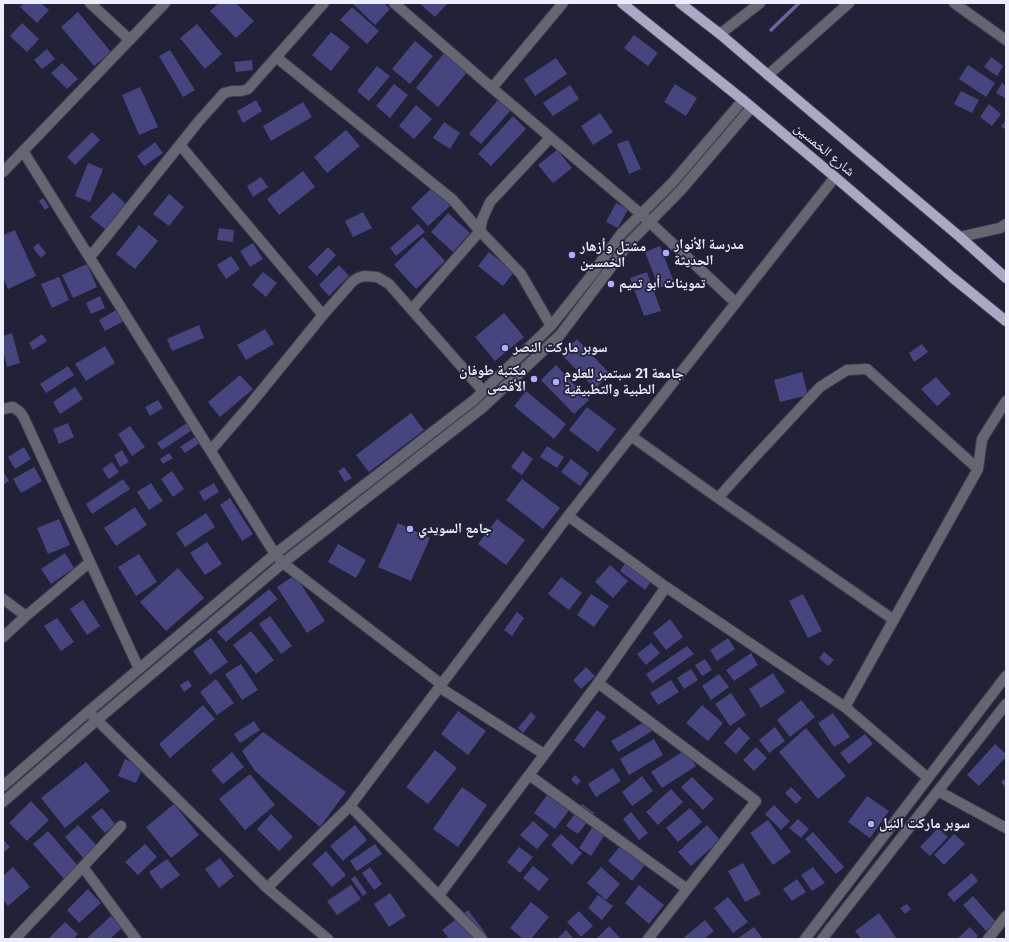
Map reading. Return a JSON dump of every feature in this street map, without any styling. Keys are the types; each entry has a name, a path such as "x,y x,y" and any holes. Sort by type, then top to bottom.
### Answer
{"main road":[{"name":"شارع الخمسين","path":"622,3 743,100 1006,321"},
{"name":"شارع الخمسين","path":"680,3 720,34 960,237 1006,278"}],"street":[{"path":"90,3 130,40"},
{"path":"3,172 165,3"},
{"path":"90,257 224,93 248,89 324,3"},
{"path":"394,3 550,138 641,214 736,303"},
{"path":"492,88 562,3"},
{"path":"720,34 760,3"},
{"path":"768,75 849,3"},
{"path":"954,3 1006,40"},
{"path":"276,57 453,200 521,274 551,326"},
{"path":"3,786 89,711 275,554 474,400 551,326 590,277 621,234 673,182 743,100"},
{"path":"3,802 97,720 283,563 422,456 493,398 560,335 630,242 681,190 752,108"},
{"path":"412,309 480,231 482,220 490,202 550,138"},
{"path":"180,145 322,315"},
{"path":"23,151 275,554 283,563 440,686 544,754"},
{"path":"268,888 350,806 568,516 835,177"},
{"path":"960,237 1000,228 1006,224"},
{"path":"210,450 249,406 322,315 353,281 364,276 377,277 390,284 483,391"},
{"path":"718,498 820,387 847,370 867,369 978,469"},
{"path":"845,707 978,469 982,439 1006,401"},
{"path":"3,409 13,407 20,412 24,418 139,669"},
{"path":"631,436 894,620"},
{"path":"568,516 666,587 845,707 928,778"},
{"path":"3,637 90,562"},
{"path":"439,895 598,683 666,587"},
{"path":"3,599 26,616"},
{"path":"805,939 1006,676"},
{"path":"598,683 756,801 648,939"},
{"path":"822,939 1006,704"},
{"path":"89,711 268,888 328,939"},
{"path":"529,775 687,889"},
{"path":"938,791 1006,828"},
{"path":"350,806 482,939"},
{"path":"15,939 121,826"},
{"path":"878,843 889,853"},
{"path":"83,866 136,939"},
{"path":"988,939 1006,916"}],"building":[{"path":"24,3 41,3 49,10 37,23 20,7"},
{"path":"219,3 236,3 254,21 236,38 210,11"},
{"path":"352,3 384,3 390,9 375,25"},
{"path":"419,3 448,3 435,17"},
{"path":"352,7 379,31 367,44 340,20"},
{"path":"78,12 111,52 94,66 61,27"},
{"path":"22,23 39,39 27,52 10,36"},
{"path":"197,24 222,54 205,69 180,38"},
{"path":"331,32 350,47 331,71 312,55"},
{"path":"634,35 658,53 648,66 624,48"},
{"path":"415,41 433,56 410,84 392,69"},
{"path":"47,49 55,59 42,69 34,60"},
{"path":"170,50 195,90 183,97 159,56"},
{"path":"445,52 468,71 438,107 416,88"},
{"path":"991,57 1003,66 997,76 984,67"},
{"path":"556,58 567,74 535,96 524,79"},
{"path":"252,60 253,70 236,72 234,62"},
{"path":"62,63 78,79 67,89 51,73"},
{"path":"968,65 995,83 986,97 959,79"},
{"path":"377,66 390,76 369,101 357,91"},
{"path":"1002,83 1006,86 1005,98 996,93"},
{"path":"394,84 408,95 390,118 376,106"},
{"path":"675,84 697,98 686,116 664,102"},
{"path":"570,85 579,99 553,116 543,103"},
{"path":"140,87 158,127 139,135 122,95"},
{"path":"961,91 979,100 972,113 954,104"},
{"path":"256,100 262,111 243,123 237,111"},
{"path":"498,100 510,111 481,144 469,134"},
{"path":"303,102 312,117 271,141 263,126"},
{"path":"989,104 1001,114 992,126 980,117"},
{"path":"416,105 432,119 414,139 399,126"},
{"path":"600,113 613,132 593,145 581,126"},
{"path":"513,116 526,129 491,166 478,154"},
{"path":"1006,120 1006,130 1001,126"},
{"path":"444,122 460,133 450,149 433,138"},
{"path":"346,130 360,146 327,173 314,157"},
{"path":"92,132 100,140 75,165 67,157"},
{"path":"628,140 641,169 629,174 617,144"},
{"path":"155,142 163,153 144,166 137,156"},
{"path":"557,150 572,168 553,183 538,165"},
{"path":"88,163 103,169 90,202 75,196"},
{"path":"303,171 315,187 279,215 267,199"},
{"path":"261,177 268,187 253,197 247,186"},
{"path":"433,187 450,206 428,226 411,208"},
{"path":"113,192 128,206 106,230 90,217"},
{"path":"169,194 184,207 169,226 153,214"},
{"path":"43,198 49,207 45,210 39,201"},
{"path":"616,203 628,209 618,228 606,222"},
{"path":"363,212 372,228 353,237 345,221"},
{"path":"448,213 470,233 453,252 431,232"},
{"path":"418,224 425,232 396,256 390,248"},
{"path":"139,225 158,241 135,269 116,254"},
{"path":"219,228 234,230 233,242 217,240"},
{"path":"15,230 36,276 8,289 3,278 3,235"},
{"path":"423,237 445,261 416,289 394,265"},
{"path":"38,243 46,253 41,258 33,248"},
{"path":"253,243 263,259 250,267 240,251"},
{"path":"660,246 674,282 659,288 645,252"},
{"path":"328,247 336,255 317,276 308,267"},
{"path":"489,252 514,272 503,286 478,266"},
{"path":"231,256 240,269 226,279 217,265"},
{"path":"87,264 97,287 73,298 62,275"},
{"path":"339,265 349,276 329,296 319,285"},
{"path":"263,272 277,283 266,297 252,285"},
{"path":"647,272 661,311 644,316 630,278"},
{"path":"59,277 69,300 52,308 41,284"},
{"path":"100,296 105,308 91,314 86,303"},
{"path":"118,309 124,321 105,331 99,320"},
{"path":"504,313 524,337 495,361 475,337"},
{"path":"199,325 204,338 172,351 167,339"},
{"path":"265,329 274,344 246,360 237,345"},
{"path":"12,333 20,363 7,367 3,350 3,336"},
{"path":"42,334 47,341 33,350 29,343"},
{"path":"577,339 610,374 595,389 561,354"},
{"path":"922,344 928,352 914,362 909,353"},
{"path":"105,346 115,363 86,381 75,364"},
{"path":"556,365 589,400 574,414 541,380"},
{"path":"68,366 74,375 46,393 40,384"},
{"path":"802,372 808,395 780,402 774,380"},
{"path":"240,375 253,389 220,417 208,402"},
{"path":"936,377 951,394 937,406 921,389"},
{"path":"75,387 83,399 60,414 53,402"},
{"path":"526,391 566,424 554,439 514,406"},
{"path":"158,400 163,408 150,416 145,407"},
{"path":"587,407 616,429 598,452 569,430"},
{"path":"411,413 424,430 369,472 356,455"},
{"path":"68,423 74,437 59,444 53,429"},
{"path":"187,423 192,430 162,450 157,443"},
{"path":"130,426 145,447 132,456 118,434"},
{"path":"195,437 200,443 185,453 180,447"},
{"path":"547,446 564,457 557,468 540,457"},
{"path":"24,447 31,459 15,469 8,457"},
{"path":"122,450 129,462 120,467 114,455"},
{"path":"523,451 533,459 522,475 511,467"},
{"path":"169,453 173,458 163,464 160,459"},
{"path":"571,459 589,473 580,486 561,472"},
{"path":"112,462 119,472 109,479 102,469"},
{"path":"34,467 42,481 21,493 13,479"},
{"path":"344,467 352,478 345,482 338,471"},
{"path":"3,471 9,481 3,485"},
{"path":"172,471 184,489 173,497 161,479"},
{"path":"123,479 130,489 92,514 86,504"},
{"path":"522,479 560,508 543,529 506,500"},
{"path":"151,483 163,501 149,510 137,492"},
{"path":"214,483 219,492 204,501 199,492"},
{"path":"230,498 253,534 242,541 220,505"},
{"path":"135,507 147,525 116,546 104,528"},
{"path":"206,513 215,527 185,547 176,533"},
{"path":"59,519 70,545 48,554 37,528"},
{"path":"497,519 525,540 506,565 478,544"},
{"path":"398,523 430,538 411,581 378,567"},
{"path":"207,542 222,564 205,575 190,553"},
{"path":"338,544 366,560 356,578 328,562"},
{"path":"65,553 74,568 51,584 41,569"},
{"path":"139,554 157,582 136,596 118,567"},
{"path":"626,562 651,581 645,590 620,571"},
{"path":"610,565 628,581 613,598 595,582"},
{"path":"178,568 204,598 166,631 140,602"},
{"path":"295,575 325,621 307,633 277,587"},
{"path":"561,577 582,593 569,610 548,594"},
{"path":"269,589 278,599 226,642 217,632"},
{"path":"591,594 609,606 594,627 577,615"},
{"path":"803,594 822,631 808,638 789,601"},
{"path":"83,600 100,626 87,635 70,609"},
{"path":"517,612 524,618 512,636 504,630"},
{"path":"270,616 292,646 281,654 259,624"},
{"path":"57,618 74,642 61,651 44,626"},
{"path":"670,619 683,637 666,650 653,633"},
{"path":"251,631 274,660 256,674 233,645"},
{"path":"211,638 228,662 210,675 193,651"},
{"path":"728,638 735,649 717,661 710,650"},
{"path":"651,643 660,653 646,665 637,654"},
{"path":"687,646 694,654 652,683 646,674"},
{"path":"824,652 834,660 828,666 819,658"},
{"path":"751,653 758,665 734,681 726,670"},
{"path":"705,659 712,670 702,676 695,665"},
{"path":"241,664 258,690 242,700 225,674"},
{"path":"586,667 595,676 581,689 573,680"},
{"path":"691,669 698,680 684,689 677,678"},
{"path":"773,673 785,692 761,708 749,689"},
{"path":"719,674 729,687 711,700 702,686"},
{"path":"216,679 234,703 217,715 200,692"},
{"path":"188,680 192,686 184,692 180,685"},
{"path":"671,680 679,692 658,705 650,693"},
{"path":"731,693 746,715 730,726 715,704"},
{"path":"801,700 815,717 790,737 777,720"},
{"path":"203,705 215,719 170,758 159,744"},
{"path":"702,705 723,723 708,741 686,723"},
{"path":"597,710 606,717 584,748 574,740"},
{"path":"458,711 486,731 468,755 441,734"},
{"path":"531,712 536,717 523,733 518,728"},
{"path":"833,713 850,737 834,747 818,723"},
{"path":"254,721 260,730 240,743 234,734"},
{"path":"646,721 652,731 618,752 611,741"},
{"path":"739,727 750,738 736,754 724,743"},
{"path":"775,727 785,741 769,753 759,740"},
{"path":"806,728 846,776 818,799 779,752"},
{"path":"263,732 346,792 320,827 255,771 242,751"},
{"path":"865,734 873,744 849,764 840,753"},
{"path":"654,739 663,755 629,775 620,759"},
{"path":"995,744 1006,754 1006,757 979,786 967,775"},
{"path":"756,747 767,758 754,771 743,760"},
{"path":"435,750 457,768 428,804 406,787"},
{"path":"685,750 696,766 662,788 651,772"},
{"path":"232,752 244,767 223,784 211,770"},
{"path":"125,759 143,767 136,783 118,776"},
{"path":"86,762 110,791 65,828 41,798"},
{"path":"613,768 621,781 596,797 588,784"},
{"path":"250,774 275,805 245,830 219,799"},
{"path":"575,775 581,781 577,785 571,780"},
{"path":"642,776 653,791 632,806 622,792"},
{"path":"692,777 714,799 703,810 681,787"},
{"path":"1006,778 1006,788 1001,782"},
{"path":"462,787 487,805 458,847 433,829"},
{"path":"791,787 802,798 796,804 785,793"},
{"path":"671,789 683,802 658,825 646,812"},
{"path":"550,791 572,806 555,829 534,813"},
{"path":"867,796 889,811 870,838 848,822"},
{"path":"31,801 49,820 27,841 9,823"},
{"path":"174,804 199,835 171,858 146,827"},
{"path":"582,804 594,813 578,834 566,826"},
{"path":"774,805 790,821 781,830 765,814"},
{"path":"102,808 115,824 105,833 91,817"},
{"path":"690,808 702,822 678,842 666,828"},
{"path":"631,812 648,833 639,840 623,819"},
{"path":"271,814 293,837 279,851 257,829"},
{"path":"798,819 809,829 801,838 789,828"},
{"path":"768,820 791,852 773,865 750,833"},
{"path":"533,821 549,835 537,849 520,835"},
{"path":"595,823 607,831 591,856 579,848"},
{"path":"78,825 99,848 85,860 65,837"},
{"path":"355,825 367,840 343,861 330,846"},
{"path":"707,825 720,840 691,866 678,852"},
{"path":"938,828 948,837 930,856 920,847"},
{"path":"48,831 78,866 64,879 33,844"},
{"path":"813,832 844,867 836,874 805,839"},
{"path":"561,834 582,853 572,865 551,845"},
{"path":"954,834 965,844 944,865 934,855"},
{"path":"3,839 10,847 3,853"},
{"path":"625,840 649,860 632,881 608,861"},
{"path":"145,844 157,857 138,875 125,862"},
{"path":"375,844 382,854 357,871 350,861"},
{"path":"519,847 533,857 520,873 507,862"},
{"path":"326,851 346,875 332,887 312,864"},
{"path":"220,858 234,876 219,888 205,869"},
{"path":"167,859 180,875 161,889 149,872"},
{"path":"743,863 761,894 745,902 728,871"},
{"path":"533,866 549,879 539,891 523,878"},
{"path":"13,867 30,887 8,906 3,900 3,876"},
{"path":"370,867 382,884 374,890 362,873"},
{"path":"601,867 620,884 606,900 587,883"},
{"path":"813,867 825,883 812,891 801,875"},
{"path":"972,873 978,881 954,902 947,894"},
{"path":"355,876 367,893 363,896 351,879"},
{"path":"797,879 806,892 792,901 783,889"},
{"path":"351,885 361,899 337,915 327,901"},
{"path":"639,885 664,905 649,924 625,903"},
{"path":"88,889 101,903 79,923 67,910"},
{"path":"390,893 406,916 389,927 374,904"},
{"path":"598,895 613,906 602,920 588,908"},
{"path":"973,896 996,922 986,931 963,905"},
{"path":"728,897 748,922 733,933 714,908"},
{"path":"531,902 549,917 531,939 523,939 510,928"},
{"path":"907,904 911,909 905,914 900,908"},
{"path":"468,910 486,934 479,939 449,939 442,930"},
{"path":"579,911 593,926 581,937 567,922"},
{"path":"879,913 897,939 861,939 855,931"},
{"path":"111,916 122,928 110,939 86,939"},
{"path":"705,920 714,931 704,939 682,939"},
{"path":"65,922 78,934 74,939 48,939"},
{"path":"609,926 621,939 596,939"},
{"path":"754,927 763,939 737,939"},
{"path":"970,927 978,936 975,939 957,939"},
{"path":"566,930 574,939 557,939"}],"waterway":[{"path":"771,30 799,3"}],"place":[{"name":"مدرسة الأنوار الحديثة","path":"666,253"},
{"name":"مشتل وأزهار الخمسين","path":"572,255"},
{"name":"تموينات أبو تميم","path":"611,284"},
{"name":"سوبر ماركت النصر","path":"505,348"},
{"name":"مكتبة طوفان الأقصى","path":"534,379"},
{"name":"جامعة 21 سبتمبر للعلوم الطبية والتطبيقية","path":"556,382"},
{"name":"جامع السويدي","path":"410,529"},
{"name":"سوبر ماركت النيل","path":"871,824"}]}
